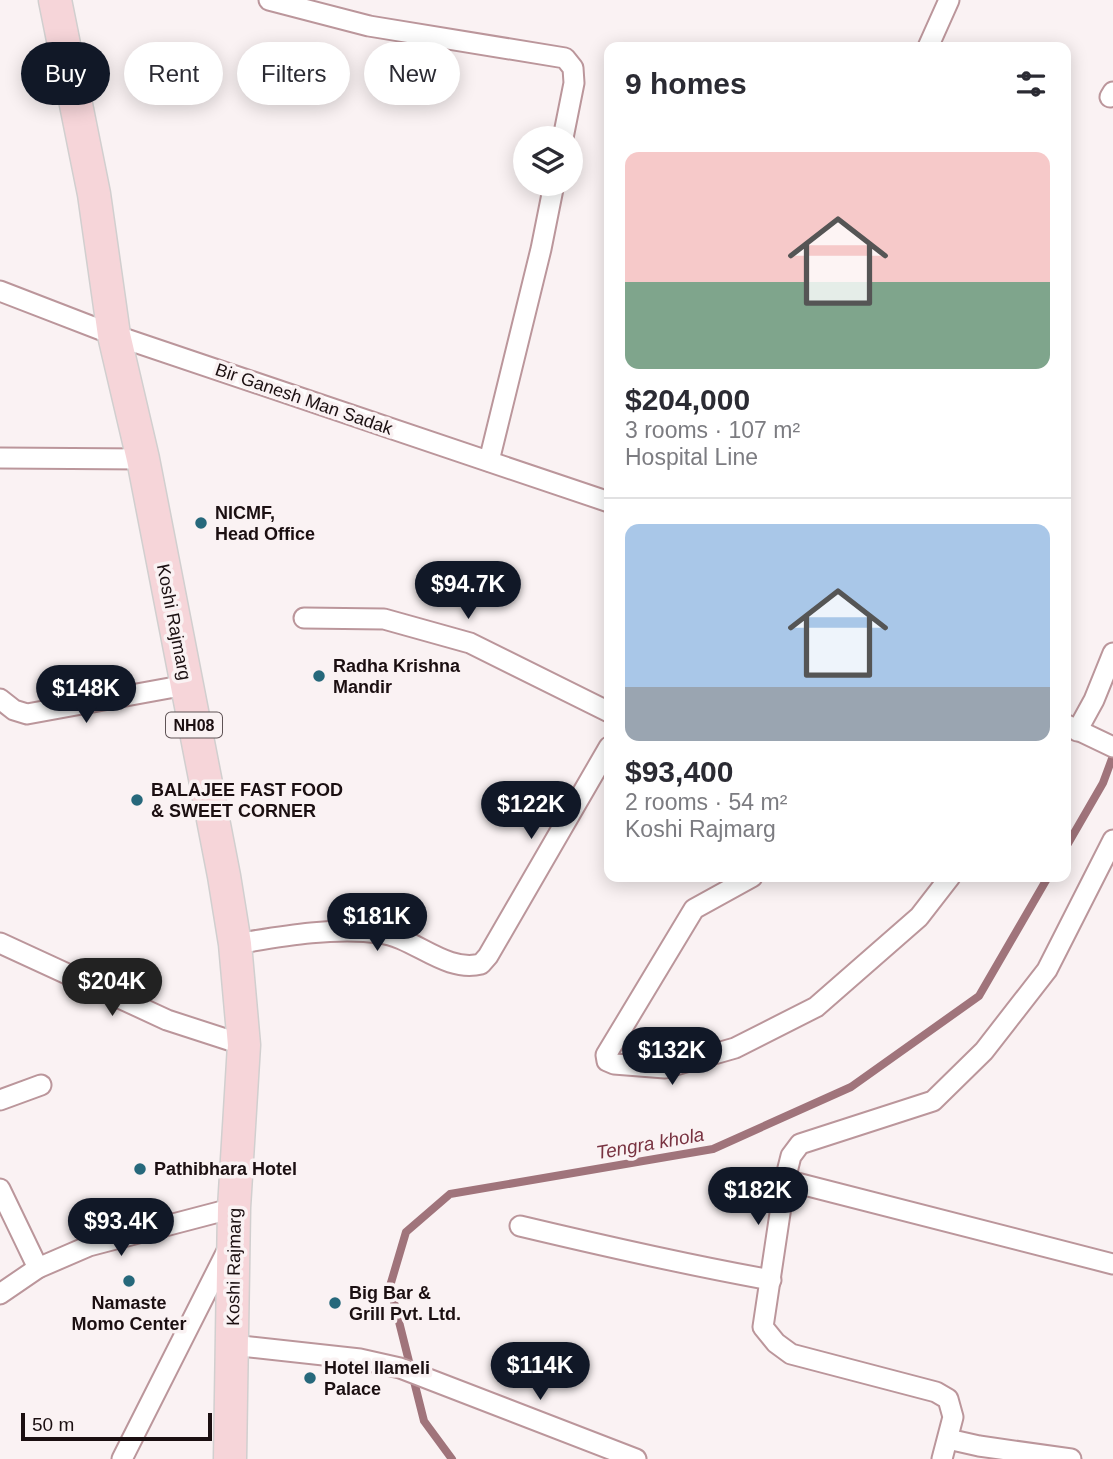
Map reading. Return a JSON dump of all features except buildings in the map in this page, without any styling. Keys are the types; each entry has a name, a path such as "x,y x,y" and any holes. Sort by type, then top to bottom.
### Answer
{"main road":[{"name":"Koshi Rajmarg","path":"55,0 94,194 114,335 143,460 235,944 244,1045 234,1222 230,1459"}],"street":[{"path":"269,0 369,26 565,58 573,68 565,126"},
{"path":"930,42 948,0"},
{"path":"489,461 552,196"},
{"name":"Bir Ganesh Man Sadak","path":"0,291 114,335 604,500"},
{"path":"0,458 143,460"},
{"path":"304,618 384,619 470,643 604,710"},
{"path":"1113,653 1078,731 1113,747"},
{"path":"0,699 13,710 27,714 186,685"},
{"path":"235,944 326,931 383,933 461,966 481,964 604,756"},
{"path":"942,1459 953,1417 948,1399 936,1392 791,1354 775,1343 763,1326 791,1156 800,1144 933,1101 984,1051 1047,970 1113,840"},
{"path":"743,882 694,909 606,1055 607,1061 614,1064 665,1068 735,1048 816,1007 919,917 946,882"},
{"path":"0,943 167,1020 244,1045"},
{"path":"0,1100 41,1085"},
{"path":"785,1180 1113,1264"},
{"path":"0,1189 38,1268"},
{"path":"0,1294 38,1268 89,1246 234,1222"},
{"path":"122,1459 234,1222"},
{"path":"520,1226 629,1249 664,1260 771,1280"},
{"path":"232,1345 360,1359 400,1368 636,1459"},
{"path":"947,1439 1071,1459"}],"waterway":[{"name":"Tengra khola","path":"1071,838 1103,783 1113,756"},
{"name":"Tengra khola","path":"452,1459 424,1421 390,1286 406,1232 450,1194 713,1149 851,1087 979,996 1045,882"}],"place":[{"name":"NICMF, Head Office","path":"201,523"},
{"name":"Radha Krishna Mandir","path":"319,676"},
{"name":"BALAJEE FAST FOOD & SWEET CORNER","path":"137,800"},
{"name":"Pathibhara Hotel","path":"140,1169"},
{"name":"Namaste Momo Center","path":"129,1281"},
{"name":"Big Bar & Grill Pvt. Ltd.","path":"335,1303"},
{"name":"Hotel Ilameli Palace","path":"310,1378"}]}
